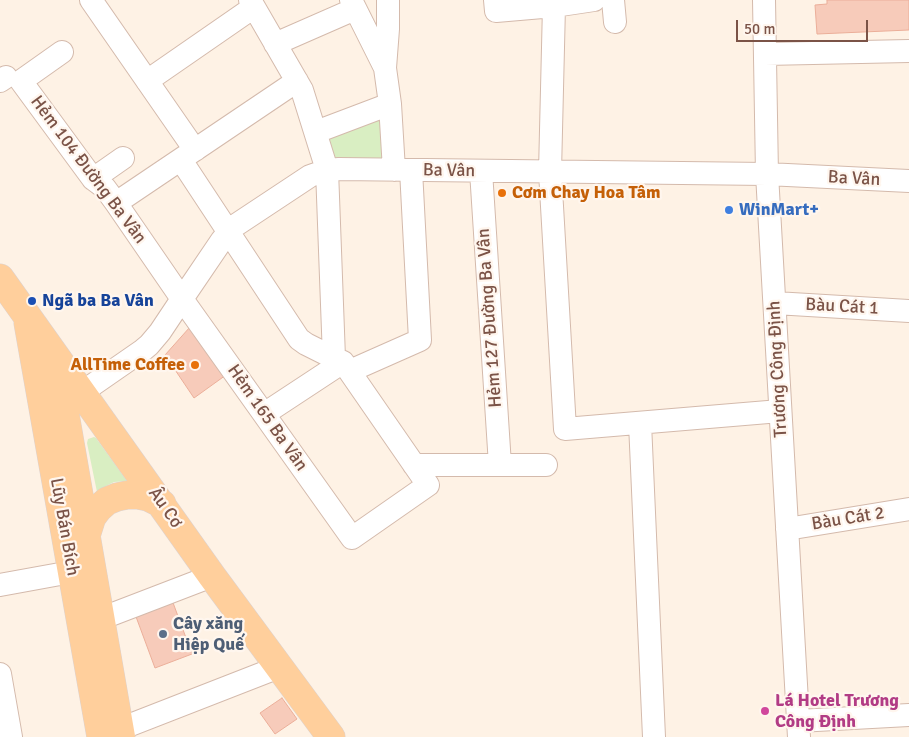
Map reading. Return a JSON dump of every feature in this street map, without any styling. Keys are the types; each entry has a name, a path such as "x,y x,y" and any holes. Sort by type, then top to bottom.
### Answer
{"main road":[{"path":"0,278 27,316"},
{"name":"Lũy Bán Bích","path":"27,316 55,356 100,619 114,734"},
{"name":"Lũy Bán Bích","path":"27,316 63,404 71,572 114,734"},
{"name":"Âu Cơ","path":"63,404 162,504 212,576 331,737"},
{"path":"86,536 92,517 98,509 106,502 117,497 138,495 148,497 162,504"}],"street":[{"path":"91,0 147,81 229,232 300,339 342,364 414,464 546,465"},
{"path":"264,414 342,364 420,340 402,170 385,68 388,0"},
{"path":"495,0 496,11 554,6 594,0"},
{"name":"Trương Công Định","path":"764,0 767,174 799,729"},
{"path":"147,81 252,4 302,90 327,170 342,364"},
{"path":"275,44 353,5 385,68"},
{"path":"554,6 550,172 564,429 780,411"},
{"path":"765,54 909,51"},
{"name":"Hẻm 104 Đường Ba Vân","path":"62,52 21,81 93,179 105,188 182,299"},
{"path":"116,203 297,81"},
{"path":"316,132 390,104"},
{"path":"93,179 123,158"},
{"name":"Ba Vân","path":"63,404 144,350 160,332 229,232 246,218 310,176 327,170 767,174 909,181"},
{"name":"Hẻm 127 Đường Ba Vân","path":"481,171 500,465"},
{"name":"Hẻm 165 Ba Vân","path":"182,299 352,538 428,485 414,464"},
{"name":"Bàu Cát 1","path":"775,303 909,311"},
{"path":"640,423 654,737"},
{"name":"Bàu Cát 2","path":"787,529 909,509"},
{"path":"0,585 71,572"},
{"path":"100,619 212,576"},
{"path":"114,734 280,667"},
{"path":"0,674 6,726"},
{"path":"799,729 909,715"}],"green space":[{"path":"381,114 385,160 334,161 327,135"},
{"path":"94,437 127,481 114,482 97,492 87,443 88,439"}],"building":[{"path":"827,0 909,0 909,30 817,34 815,5 827,4"},
{"name":"AllTime Coffee","path":"190,327 226,375 194,398 165,355"},
{"name":"Cây xăng Hiệp Quế","path":"172,600 192,654 155,668 135,614"},
{"path":"282,698 297,719 275,734 260,713"}],"place":[{"name":"Cơm Chay Hoa Tâm","path":"502,193"},
{"name":"WinMart+","path":"729,210"},
{"name":"Ngã ba Ba Vân","path":"32,301"},
{"name":"AllTime Coffee","path":"195,365"},
{"name":"Cây xăng Hiệp Quế","path":"163,634"},
{"name":"Lá Hotel Trương Công Định","path":"765,711"}]}
